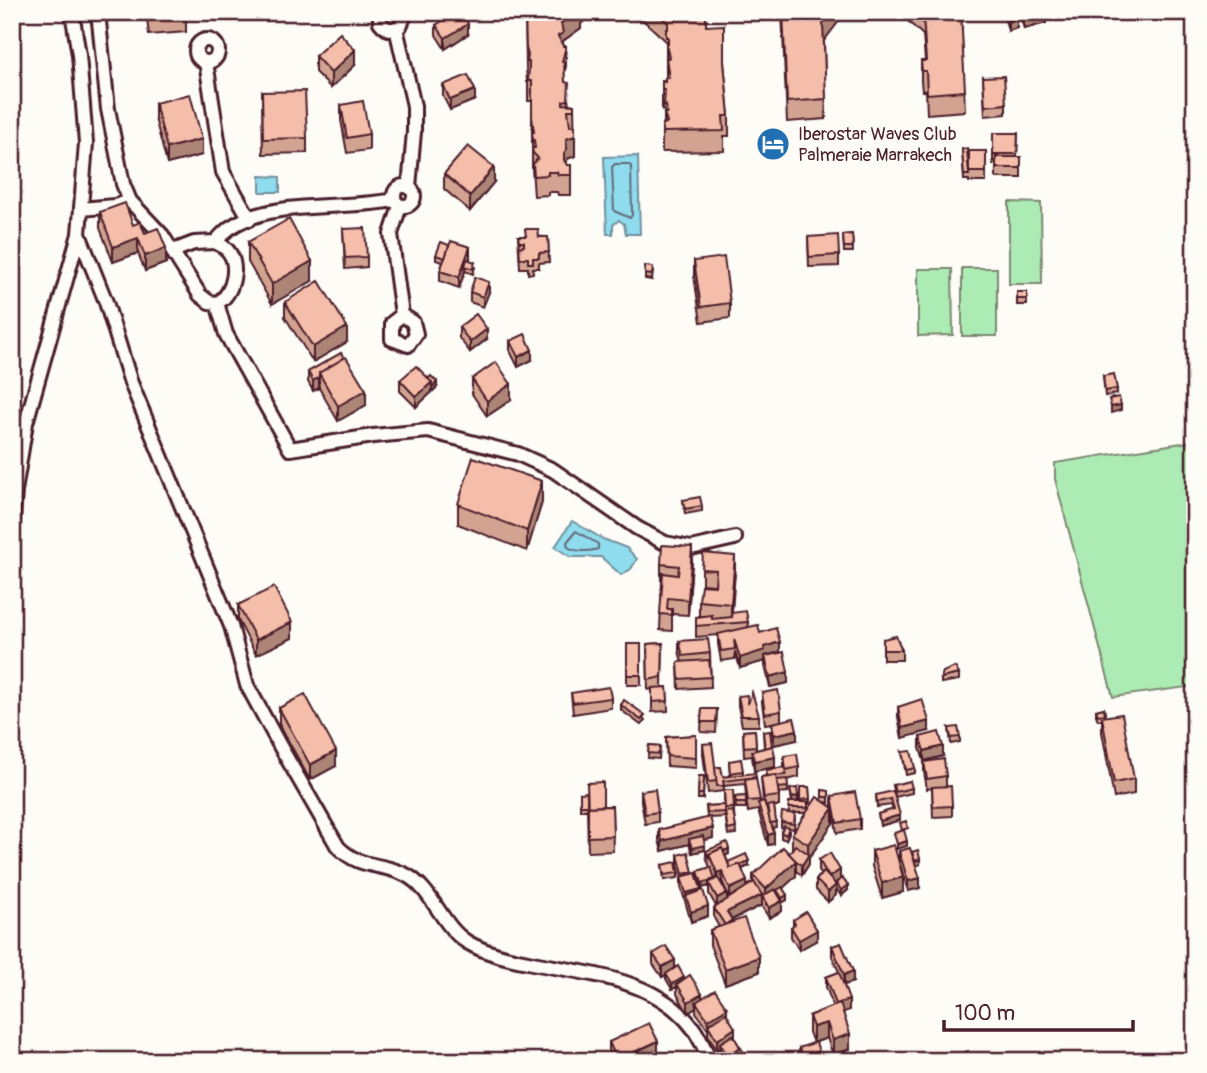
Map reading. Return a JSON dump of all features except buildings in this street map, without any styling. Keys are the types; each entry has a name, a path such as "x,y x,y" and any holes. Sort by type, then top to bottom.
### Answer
{"street":[{"path":"12,531 15,491 26,424 79,234 86,142 79,55 72,12"},
{"path":"98,12 107,109 117,158 130,201 162,236 200,295 208,302 217,303 227,296 233,281 233,267 226,248 215,242 194,243 173,251"},
{"path":"380,12 379,18 387,29 396,28 403,22 403,12"},
{"path":"215,242 231,227 276,212 323,206 397,203 408,206 414,201 414,193 408,187 414,106 396,28"},
{"path":"206,62 223,172 250,219"},
{"path":"81,209 130,201"},
{"path":"397,203 391,234 402,315"},
{"path":"79,234 106,302 131,383 231,626 247,685 338,847 350,859 401,873 416,881 466,942 508,958 624,981 660,999 692,1027 711,1061"},
{"path":"217,303 226,334 290,449 373,436 428,431 518,454 553,470 637,528 665,543 691,548 736,538"}],"green space":[{"path":"1009,202 1041,203 1042,284 1009,284"},
{"path":"962,268 997,268 997,336 962,336"},
{"path":"918,269 952,269 953,335 918,336"},
{"path":"1195,441 1195,686 1113,697 1055,479 1055,463"}],"water":[{"path":"638,156 640,234 626,234 624,224 619,220 613,225 613,234 607,234 604,157"},
{"path":"260,176 280,177 280,192 260,192"},
{"path":"572,521 603,539 627,548 637,559 631,569 621,575 601,557 571,557 555,547"}],"place":[{"name":"Iberostar Waves Club Palmeraie Marrakech","path":"773,144"}]}
